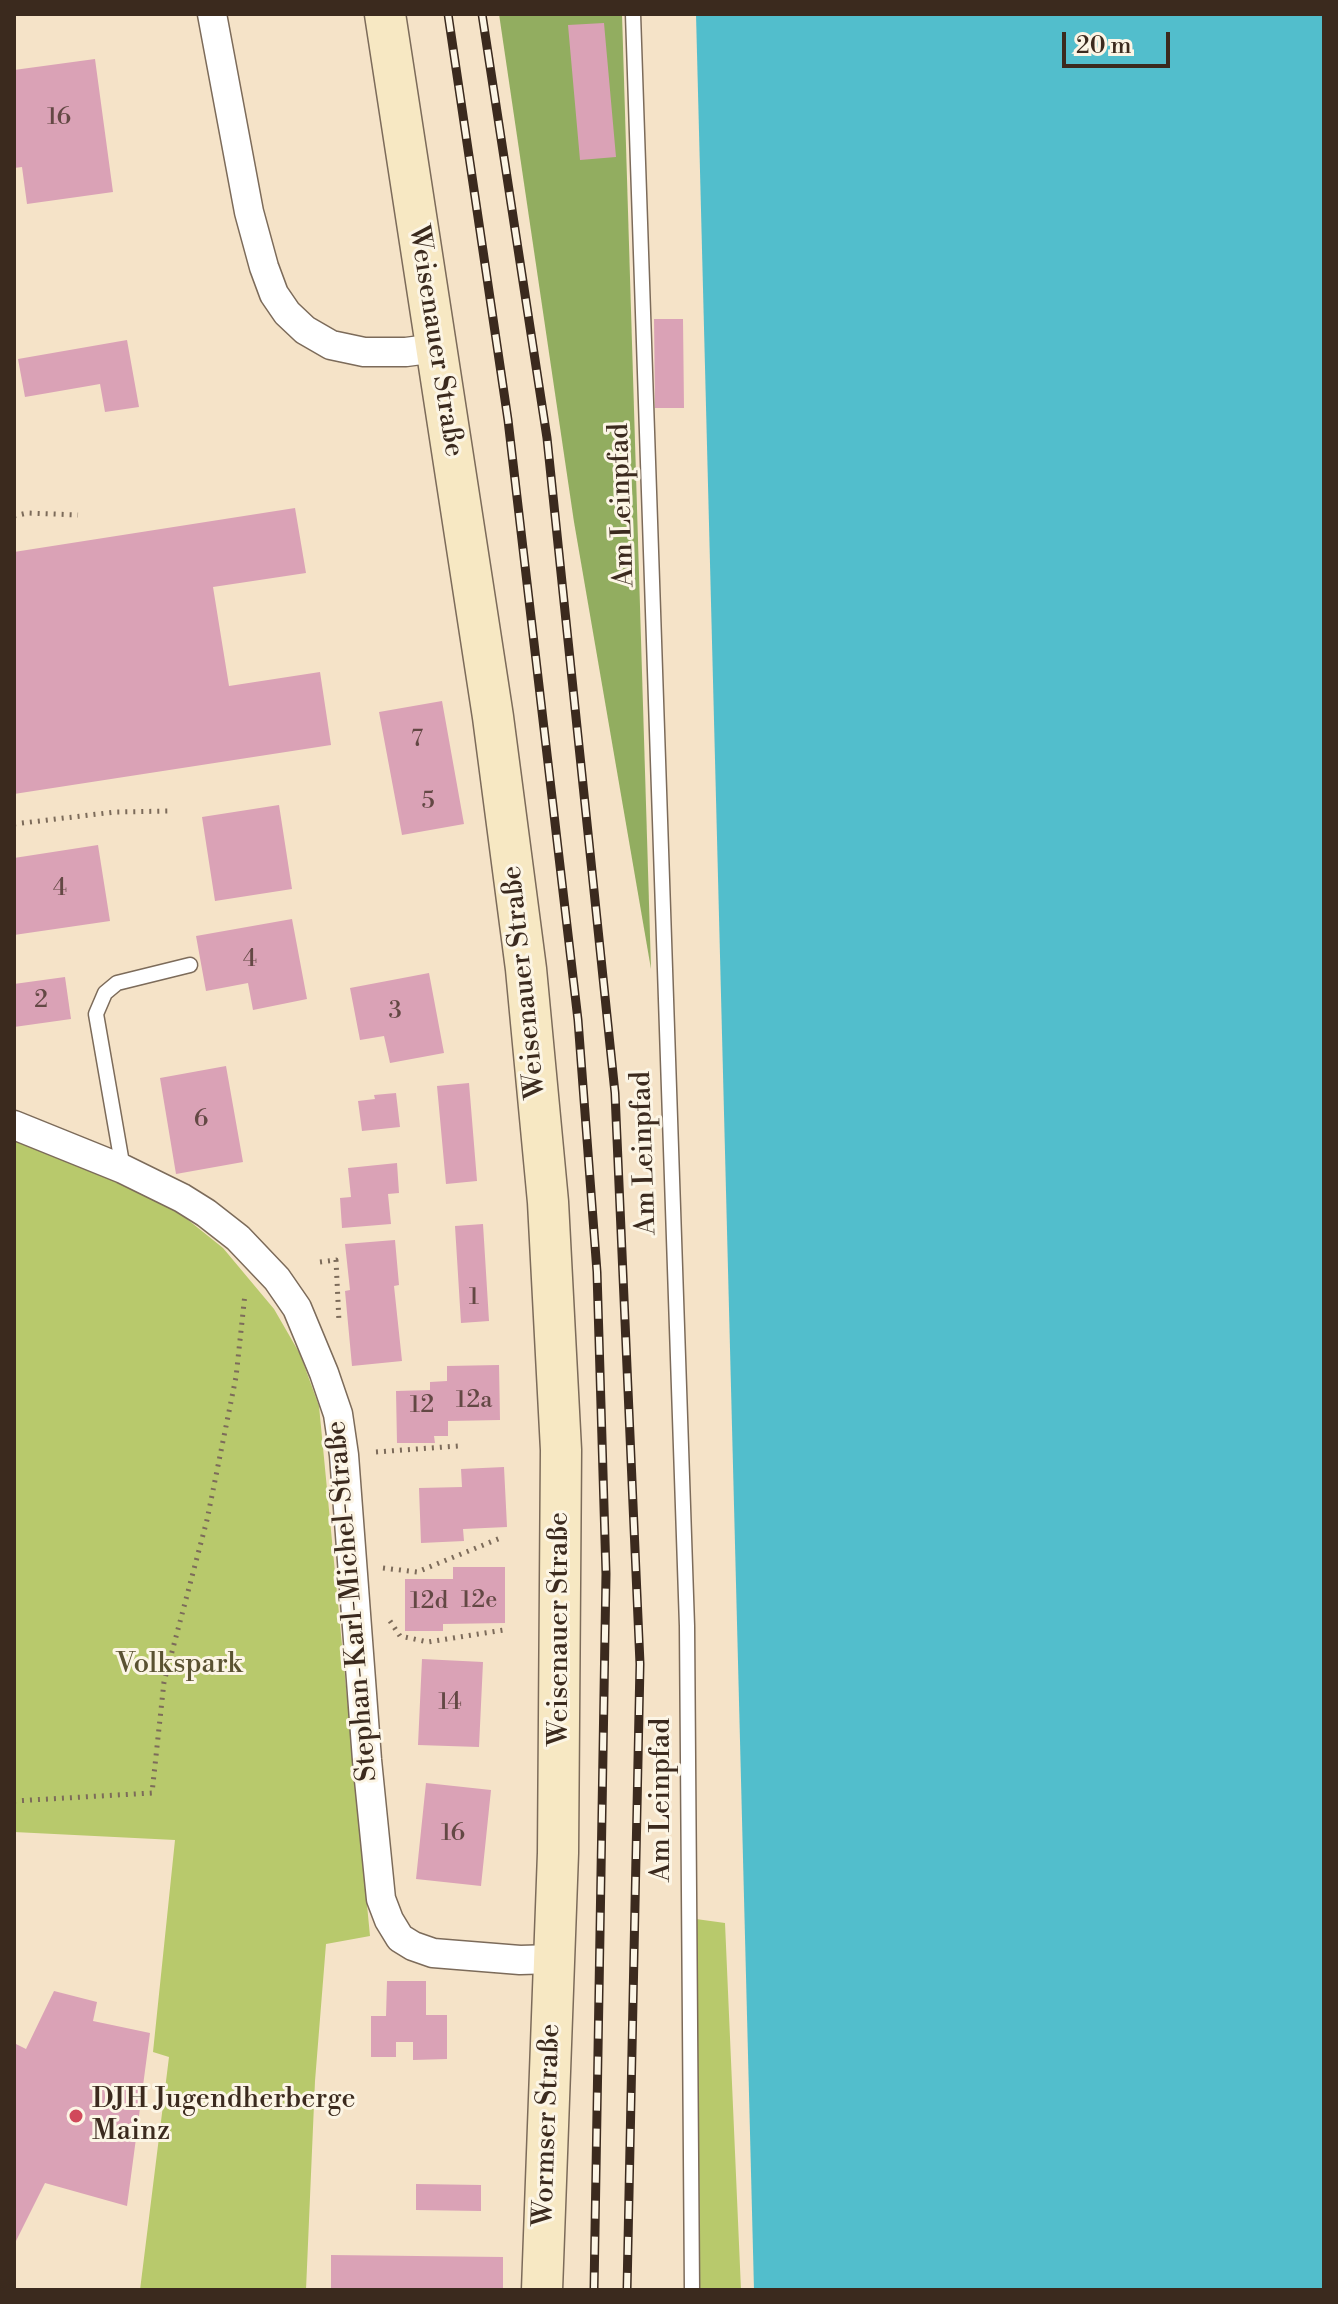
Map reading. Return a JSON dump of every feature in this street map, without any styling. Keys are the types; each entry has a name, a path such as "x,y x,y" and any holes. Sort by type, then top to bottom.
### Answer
{"main road":[{"name":"Weisenauer Straße","path":"385,14 493,717 522,938 548,1202 561,1450 558,1853 554,1959"},
{"name":"Wormser Straße","path":"542,2290 554,1959"}],"street":[{"path":"212,14 249,212 274,294 287,313 305,330 331,345 364,352 436,348"},
{"name":"Stephan-Karl-Michel-Straße","path":"14,1125 123,1169 206,1213 238,1238 277,1279 297,1308 338,1414 354,1566 379,1883 389,1920 400,1938 433,1953 520,1960 554,1959"}],"lane":[{"name":"Am Leinpfad","path":"633,14 687,1626 692,2290"},
{"path":"123,1169 96,1014 105,993 117,983 190,965"}],"path":[{"path":"14,516 27,513 78,515"},
{"path":"14,824 115,812 171,811"},
{"path":"14,1801 152,1793 164,1682 207,1520 236,1377 250,1252"},
{"path":"320,1262 336,1260 340,1334"},
{"path":"344,1455 458,1446"},
{"path":"354,1566 417,1572 503,1537"},
{"path":"358,1616 385,1614 400,1636 428,1642 504,1630"}],"green space":[{"path":"499,14 622,14 651,969 574,522"},
{"name":"Volkspark","path":"14,1140 30,1142 85,1164 182,1215 223,1248 274,1309 300,1354 319,1406 370,1936 326,1944 315,2081 306,2290 140,2290 169,2057 153,2052 175,1840 14,1832"},
{"path":"696,1919 725,1923 741,2290 699,2290"}],"water":[{"path":"696,14 1324,14 1324,2290 754,2290"}],"building":[{"path":"604,23 616,157 580,160 568,25"},
{"path":"95,59 113,192 27,204 22,167 14,168 14,70"},
{"path":"654,319 683,319 684,408 655,408"},
{"path":"127,340 139,407 105,412 100,384 25,397 18,359"},
{"path":"295,508 306,573 213,587 229,686 320,672 331,745 14,794 14,552"},
{"path":"442,701 464,824 402,835 379,712"},
{"path":"279,805 292,889 215,901 202,817"},
{"path":"98,845 110,921 14,935 14,858"},
{"path":"292,919 307,999 253,1010 248,983 206,991 196,936"},
{"path":"429,973 444,1053 390,1063 384,1036 360,1040 350,988"},
{"path":"65,977 71,1019 14,1027 14,984"},
{"path":"226,1066 243,1162 176,1174 160,1078"},
{"path":"469,1083 477,1181 446,1184 437,1086"},
{"path":"396,1093 400,1127 362,1131 358,1101 375,1099 374,1095"},
{"path":"397,1163 399,1193 388,1194 391,1224 342,1228 340,1198 351,1197 348,1168"},
{"path":"483,1224 489,1321 461,1323 455,1226"},
{"path":"395,1240 399,1285 394,1286 402,1361 352,1366 345,1291 350,1290 345,1244"},
{"path":"499,1365 500,1420 448,1421 448,1436 434,1436 435,1443 397,1443 396,1391 430,1390 430,1382 447,1381 447,1366"},
{"path":"504,1467 507,1527 463,1529 464,1541 421,1543 419,1488 462,1487 461,1469"},
{"path":"453,1567 505,1567 505,1623 443,1624 443,1631 405,1631 405,1579 453,1579"},
{"path":"422,1659 483,1662 479,1747 418,1745"},
{"path":"426,1783 491,1790 481,1886 416,1879"},
{"path":"387,1981 426,1981 426,2015 447,2015 447,2059 413,2060 413,2042 396,2042 396,2057 371,2057 371,2016 386,2016"},
{"name":"DJH Jugendherberge Mainz","path":"54,1991 97,2002 93,2021 150,2033 127,2206 45,2183 14,2245 14,2043 26,2049"},
{"path":"416,2184 481,2185 481,2211 416,2210"},
{"path":"331,2255 503,2257 503,2290 331,2290"}],"railway":[{"path":"448,14 508,420 578,1020 597,1272 606,1574 594,2290"},
{"path":"482,14 547,438 615,1093 640,1664 627,2290"}],"place":[{"name":"DJH Jugendherberge Mainz","path":"76,2116"}]}
